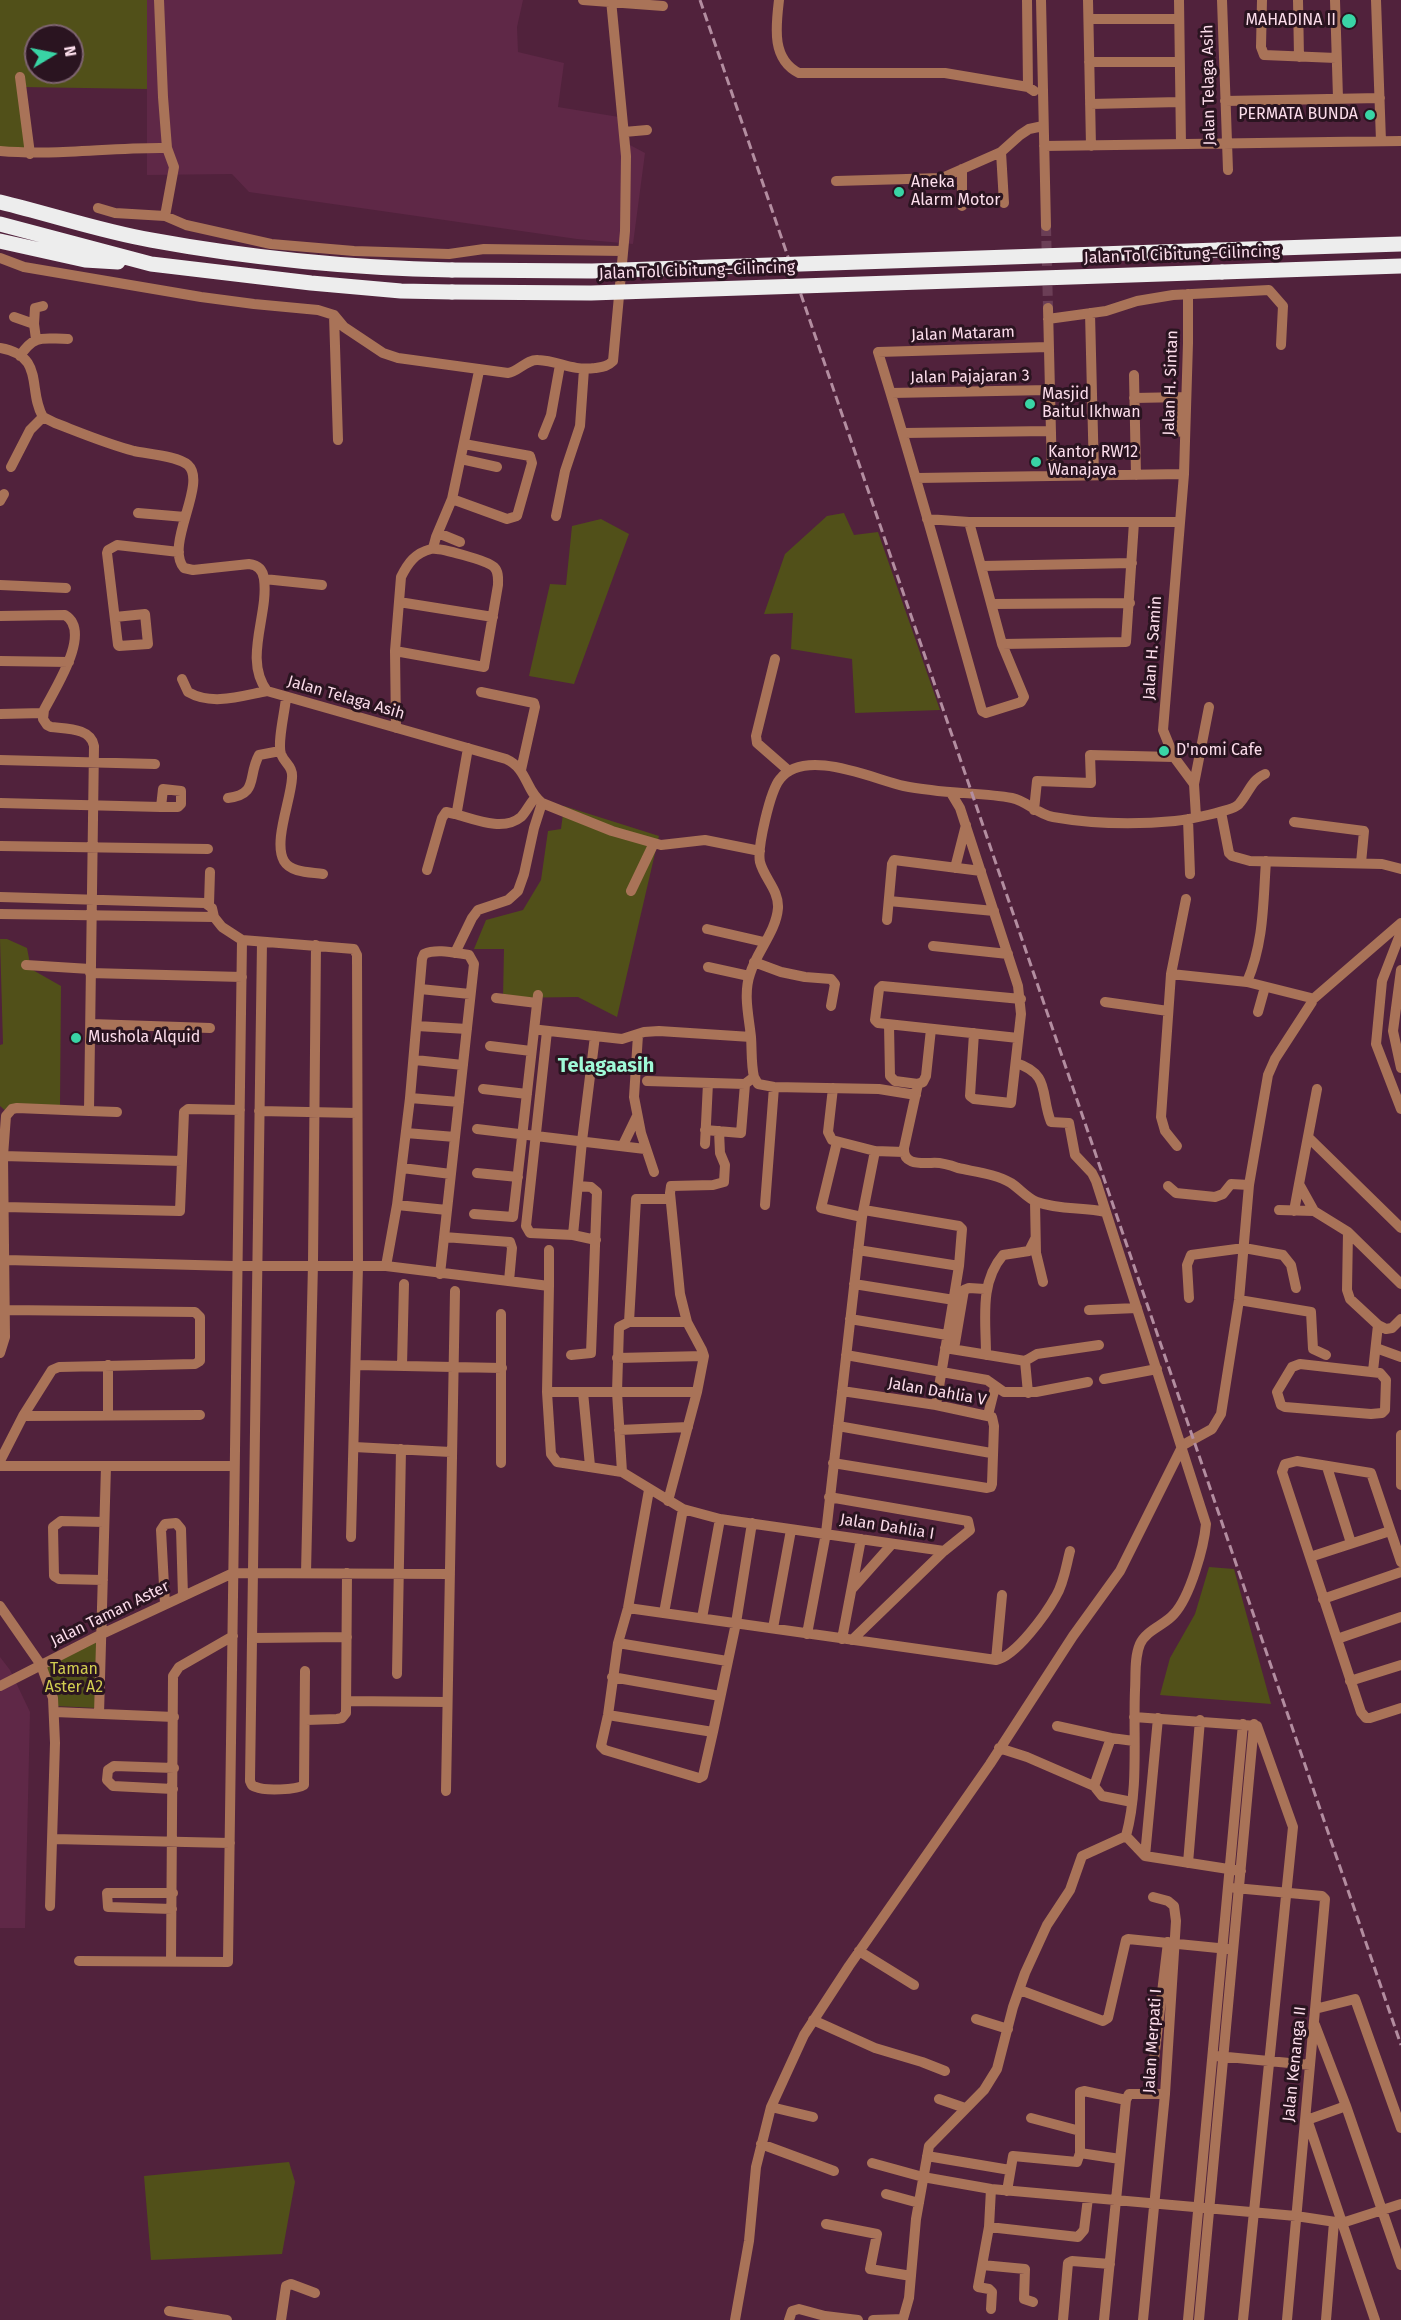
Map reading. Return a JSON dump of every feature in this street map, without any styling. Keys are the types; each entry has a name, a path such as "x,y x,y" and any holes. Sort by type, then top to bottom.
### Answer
{"highway":[{"name":"Jalan Tol Cibitung–Cilincing","path":"0,202 150,240 320,263 404,269 592,272 1401,244"},
{"name":"Jalan Tol Cibitung–Cilincing","path":"0,224 151,264 401,291 591,293 1401,267"},
{"path":"0,241 86,260 151,264"}],"street":[{"path":"159,0 167,148 174,167 165,216"},
{"path":"583,0 663,6"},
{"path":"779,0 777,39 785,64 799,73 945,73 1028,87 1042,95"},
{"path":"1027,0 1028,87"},
{"path":"1041,0 1046,226"},
{"path":"1088,0 1091,146"},
{"path":"1179,0 1181,144"},
{"name":"Jalan Telaga Asih","path":"1222,0 1225,145 1228,170"},
{"path":"1262,0 1261,47 1264,55 1336,58"},
{"path":"1298,0 1299,57"},
{"path":"1335,0 1338,98"},
{"path":"1376,0 1381,141"},
{"path":"0,258 24,267 201,297 318,310 334,315 344,327 390,355 479,371 512,373 532,360 584,369 607,366 613,362 623,251 626,156 610,1"},
{"path":"1089,19 1179,19"},
{"path":"1089,62 1179,62"},
{"path":"20,77 30,154"},
{"path":"1225,101 1380,98"},
{"path":"1090,104 1180,102"},
{"path":"836,181 942,178 1001,152 1029,129 1043,126"},
{"path":"624,132 647,130"},
{"path":"1044,146 1401,141"},
{"path":"0,151 30,154 134,147 167,148"},
{"path":"1001,152 1004,203"},
{"path":"962,169 962,206"},
{"path":"98,208 115,213 165,216 186,225 271,244 342,250 449,254 484,249 623,251"},
{"path":"1052,475 1049,431 1048,313 1106,311 1137,301 1188,294 1269,290 1283,306 1281,345"},
{"name":"Jalan H. Sintan","path":"1181,474 1182,398 1188,294"},
{"path":"36,339 35,308 43,306"},
{"path":"1090,313 1094,475"},
{"path":"334,315 338,440"},
{"path":"15,317 34,324"},
{"path":"20,356 28,344 36,339 68,339"},
{"name":"Jalan Mataram","path":"891,393 878,352 1048,347"},
{"path":"0,348 20,356 31,369 43,417 133,450 187,465 191,469 193,480 179,552 179,559 184,568 193,570 255,565 262,572 264,579 322,585"},
{"path":"543,435 551,415 560,365"},
{"path":"556,516 565,471 580,426 584,369"},
{"path":"433,548 452,499 479,371"},
{"path":"1134,375 1136,475"},
{"name":"Jalan Pajajaran 3","path":"891,393 1049,390"},
{"path":"891,393 982,711 985,713 1021,702 1024,699 1002,644 969,522"},
{"path":"1134,398 1182,398"},
{"path":"11,467 30,430 43,417"},
{"path":"903,433 1049,431"},
{"path":"452,499 507,519 514,518 517,516 532,463 530,456 464,444"},
{"path":"461,459 497,467"},
{"path":"917,478 1181,474"},
{"name":"Jalan H. Samin","path":"1181,474 1163,730 1174,757 1194,784"},
{"path":"138,513 185,517"},
{"path":"927,519 969,522 1178,522"},
{"path":"1002,644 1125,643 1130,603 1134,522"},
{"path":"438,533 460,542"},
{"path":"115,617 108,550 117,545 179,552"},
{"path":"395,651 482,667 485,665 498,578 494,566 433,548 413,558 406,567 401,577 395,651 396,728"},
{"path":"982,566 1132,563"},
{"name":"Jalan Telaga Asih","path":"264,579 257,652 259,678 267,691 507,759 521,770"},
{"path":"0,585 66,588"},
{"path":"399,602 493,617"},
{"path":"992,604 1130,603"},
{"path":"0,616 65,615 69,617 75,630 74,646 69,662 43,713 43,719 47,725 85,732 91,736 94,746 89,1111"},
{"path":"775,659 756,736 757,743 789,771"},
{"path":"0,661 69,662"},
{"path":"182,679 188,692 205,699 227,699 267,691"},
{"path":"481,692 534,703 521,770 539,801 612,831 661,845 705,840 760,850"},
{"path":"286,698 280,751 292,772 282,831 283,860 293,870 323,874"},
{"path":"1190,874 1194,784 1209,707"},
{"path":"0,714 43,713"},
{"path":"455,814 468,748"},
{"path":"228,798 241,797 248,790 259,754 280,751"},
{"path":"1034,810 1037,781 1091,783 1090,755 1174,757"},
{"path":"0,760 155,764"},
{"path":"705,1130 741,1133 749,1080 751,1037 747,990 749,975 777,916 778,904 774,889 760,862 760,850 773,791 779,780 789,771 814,766 855,770 904,786 951,793 1015,798 1034,810 1051,816 1122,825 1192,818 1235,808 1256,778 1265,774"},
{"path":"951,793 966,825 1021,999 1012,1102 972,1098 969,1090 974,1033"},
{"path":"428,870 442,818 446,812 490,823 507,823 520,818 539,801"},
{"path":"455,952 478,910 508,900 518,891 524,874 539,801"},
{"path":"0,803 161,807"},
{"path":"1221,812 1230,855 1250,861 1361,863 1391,865 1401,869"},
{"path":"1294,822 1363,831 1365,835 1361,863"},
{"path":"955,868 966,825"},
{"path":"631,891 654,843"},
{"path":"0,846 208,849"},
{"path":"887,920 894,860 981,871"},
{"path":"1247,982 1257,959 1261,935 1266,861"},
{"path":"210,872 209,904 214,911 214,917 228,932 242,940 351,947 357,955 358,1266 351,1537"},
{"path":"0,897 209,904"},
{"path":"1176,1146 1165,1131 1161,1117 1172,974 1186,899"},
{"path":"889,901 994,911"},
{"path":"0,914 214,917"},
{"path":"735,2320 749,2241 756,2167 771,2107 813,2020 1073,1636 1120,1571 1183,1445 1212,1429 1221,1414 1239,1300 1249,1185 1268,1075 1275,1059 1312,1000 1401,923"},
{"path":"707,929 764,942"},
{"path":"1401,932 1382,981 1376,1044 1401,1109"},
{"path":"79,1961 228,1962 242,940"},
{"path":"262,942 250,1780 252,1785 258,1788 297,1789 304,1785 305,1671"},
{"path":"306,1573 313,1266 316,945"},
{"path":"933,946 1008,954"},
{"path":"386,1266 397,1205 411,1098 424,954 432,951 455,952 469,955 474,964 440,1274"},
{"path":"754,962 789,974 834,980 831,1006"},
{"path":"26,965 90,971 242,977"},
{"path":"708,967 749,975"},
{"path":"1401,970 1393,1031 1401,1068"},
{"path":"1172,974 1247,982 1308,996 1312,1000"},
{"path":"1018,1038 889,1025 875,1021 879,989 882,986 1021,999"},
{"path":"1258,1012 1264,987"},
{"path":"420,989 470,994"},
{"path":"474,1214 513,1218 534,1030 537,999 496,998"},
{"path":"1105,1002 1168,1011"},
{"path":"1378,1010 1394,1014"},
{"path":"91,1024 210,1028"},
{"path":"889,1025 890,1076 895,1081 917,1090"},
{"path":"417,1026 466,1029"},
{"path":"931,1029 926,1076 917,1090 904,1152 908,1159 917,1164 932,1162 950,1165 1001,1179 1016,1186 1035,1202 1070,1209 1106,1212"},
{"path":"534,1030 622,1039 659,1031 751,1037"},
{"path":"547,1031 526,1228 530,1233 573,1235 596,1240"},
{"path":"638,1035 633,1097 645,1149 654,1172"},
{"path":"573,1235 595,1036"},
{"path":"490,1046 531,1051"},
{"path":"415,1060 463,1065"},
{"path":"1016,1063 1032,1069 1041,1080 1051,1122 1069,1123 1075,1155 1095,1177 1205,1514 1205,1535 1190,1584 1180,1607 1169,1619 1144,1637 1140,1644 1134,1717 1135,1787 1126,1836 1145,1856 1236,1870"},
{"path":"647,1081 708,1083 749,1080 774,1087 917,1090"},
{"path":"705,1144 708,1083"},
{"path":"765,1205 774,1087"},
{"path":"833,1088 828,1132 832,1140 875,1150 904,1152"},
{"path":"483,1089 527,1094"},
{"path":"1294,1211 1317,1089"},
{"path":"411,1098 459,1102"},
{"path":"0,1353 5,1337 6,1260 3,1156 6,1116 12,1108 117,1112"},
{"path":"4,1207 180,1211 185,1111 240,1110"},
{"path":"259,1111 357,1113"},
{"path":"623,1145 637,1116"},
{"path":"477,1129 645,1149"},
{"path":"668,1501 697,1392 704,1356 687,1322 680,1294 670,1199 672,1186 713,1185 724,1182 725,1165 720,1153 719,1131"},
{"path":"406,1133 455,1137"},
{"path":"1308,1137 1401,1228"},
{"path":"837,1142 821,1208 959,1226 962,1231 959,1266 947,1335 950,1349"},
{"path":"807,1634 826,1533 858,1250 875,1150"},
{"path":"3,1156 182,1161"},
{"path":"402,1168 451,1174"},
{"path":"477,1173 518,1177"},
{"path":"1168,1186 1176,1193 1215,1197 1223,1194 1231,1184 1249,1185"},
{"path":"1299,1184 1314,1211 1348,1232 1401,1284"},
{"path":"571,1355 591,1353 596,1240 597,1192 591,1187 578,1186"},
{"path":"629,1322 636,1199 670,1199"},
{"path":"1035,1202 1035,1239 1043,1282"},
{"path":"397,1205 447,1210"},
{"path":"1279,1210 1314,1211"},
{"path":"1348,1232 1346,1280 1350,1299 1378,1325 1386,1329 1392,1329 1401,1319"},
{"path":"444,1237 510,1242 512,1248 509,1281"},
{"path":"986,1354 985,1289 1003,1255 1027,1252 1031,1249 1035,1239"},
{"path":"1189,1298 1187,1265 1191,1256 1244,1248 1283,1255 1291,1265 1296,1288"},
{"path":"549,1250 547,1392 553,1458 559,1463 622,1472 617,1392 619,1329 622,1324 629,1322 687,1322"},
{"path":"858,1250 959,1266"},
{"path":"6,1260 239,1266 386,1266 549,1286"},
{"path":"402,1366 404,1284"},
{"path":"854,1284 954,1300"},
{"path":"936,1405 941,1371 950,1349 964,1290 985,1289"},
{"path":"446,1791 455,1291"},
{"path":"1239,1300 1311,1312 1313,1349 1326,1355"},
{"path":"1089,1310 1137,1308"},
{"path":"0,1461 23,1416 52,1370 59,1366 198,1364 199,1313 5,1310"},
{"path":"501,1314 501,1463"},
{"path":"850,1319 947,1335"},
{"path":"1373,1371 1378,1325"},
{"path":"950,1349 1025,1361 1037,1354 1099,1345"},
{"path":"1376,1347 1401,1357"},
{"path":"846,1355 987,1380 1004,1392 1028,1393 1088,1382"},
{"path":"617,1358 704,1356"},
{"path":"1025,1361 1028,1393"},
{"path":"1300,1364 1373,1371 1384,1376 1386,1380 1385,1410 1382,1413 1285,1407 1281,1405 1277,1397 1277,1392 1292,1367 1300,1364"},
{"path":"108,1365 108,1416"},
{"path":"356,1365 502,1368"},
{"path":"1104,1379 1157,1369"},
{"path":"988,1415 995,1387"},
{"name":"Jalan Dahlia V","path":"833,1463 988,1488 992,1484 993,1422 988,1415 842,1391"},
{"path":"547,1392 697,1392"},
{"path":"583,1392 590,1466"},
{"path":"23,1416 200,1414"},
{"path":"838,1426 992,1453"},
{"path":"619,1430 688,1427"},
{"path":"1401,1437 1401,1485"},
{"path":"354,1447 452,1452"},
{"path":"397,1674 401,1449"},
{"path":"1401,1563 1371,1473 1297,1461 1285,1464 1282,1468 1361,1712 1366,1718 1401,1708"},
{"path":"0,1466 234,1466"},
{"path":"99,1714 106,1466"},
{"path":"1327,1467 1351,1544"},
{"name":"Jalan Dahlia I","path":"622,1472 683,1509 720,1519 944,1551"},
{"path":"649,1490 627,1608 618,1643 608,1715 601,1746 603,1749 694,1778 703,1776 736,1623 752,1523"},
{"path":"829,1497 970,1522 970,1530 847,1640"},
{"path":"664,1612 683,1509"},
{"path":"702,1618 720,1519"},
{"path":"103,1580 59,1579 54,1576 53,1527 61,1521 104,1522"},
{"path":"165,1604 161,1530 165,1524 176,1523 181,1528 183,1596"},
{"path":"773,1628 791,1530"},
{"path":"1310,1557 1390,1530"},
{"path":"847,1640 852,1590 861,1539"},
{"path":"852,1590 892,1544"},
{"path":"627,1608 996,1660 1011,1654 1052,1603 1064,1576 1070,1551"},
{"path":"1323,1599 1401,1572"},
{"path":"233,1573 450,1574"},
{"name":"Jalan Taman Aster","path":"0,1686 102,1634 233,1573"},
{"path":"306,1720 342,1718 346,1713 347,1573"},
{"path":"996,1660 1002,1595"},
{"path":"0,1606 41,1665 53,1698 55,1712 50,1906"},
{"path":"1337,1639 1401,1617"},
{"path":"171,1962 173,1676 175,1671 233,1636"},
{"path":"252,1638 347,1637"},
{"path":"618,1643 727,1661"},
{"path":"1350,1681 1401,1665"},
{"path":"612,1677 720,1696"},
{"path":"347,1701 447,1702"},
{"path":"55,1712 174,1717"},
{"path":"608,1715 713,1732"},
{"path":"1134,1717 1249,1724 1260,1729 1293,1824 1243,2320"},
{"path":"1145,1856 1158,1718"},
{"path":"1188,1863 1200,1720"},
{"path":"1188,2320 1204,2207 1249,1724"},
{"path":"1057,1726 1134,1742"},
{"path":"1094,1786 1111,1738"},
{"path":"999,1748 1027,1757 1094,1786 1102,1796 1132,1802"},
{"path":"173,1789 113,1786 107,1780 108,1770 114,1766 174,1768"},
{"path":"873,2320 904,2320 909,2298 923,2177 933,2140 984,2090 992,2079 1001,2060 1020,1990 1047,1925 1070,1890 1082,1856 1126,1836"},
{"path":"53,1839 230,1843"},
{"name":"Jalan Kenanga II","path":"1234,1888 1322,1896 1326,1899 1287,2320"},
{"path":"172,1909 108,1907 107,1893 173,1893"},
{"name":"Jalan Merpati I","path":"1143,2320 1165,2094 1171,1942 1176,1921 1174,1906 1168,1901 1153,1897"},
{"path":"1020,1990 1097,2020 1106,2021 1126,1940 1131,1938 1229,1949"},
{"path":"1150,2093 1171,1942"},
{"path":"859,1951 914,1984"},
{"path":"1315,2009 1353,1999 1357,2001 1401,2128"},
{"path":"976,2019 1008,2029"},
{"path":"813,2020 875,2048 945,2071"},
{"path":"1314,2023 1346,2106 1401,2265"},
{"path":"1218,2056 1310,2065"},
{"path":"1007,2191 1012,2157 1016,2155 1077,2162 1080,2153 1080,2092 1126,2100"},
{"path":"1104,2320 1126,2100 1130,2094 1165,2094"},
{"path":"939,2099 965,2108"},
{"path":"1346,2106 1306,2116 1338,2222 1373,2317"},
{"path":"771,2107 813,2117"},
{"path":"1031,2118 1080,2131"},
{"path":"761,2144 834,2171"},
{"path":"1080,2153 1120,2159"},
{"path":"927,2156 1010,2170"},
{"path":"872,2163 923,2177 991,2189 1204,2207 1338,2222 1401,2204"},
{"path":"991,2189 988,2227 978,2287 991,2290 991,2309"},
{"path":"886,2194 919,2203"},
{"path":"988,2227 1078,2237 1084,2230 1088,2198"},
{"path":"1199,2320 1204,2207"},
{"path":"1326,2320 1338,2222"},
{"path":"825,2224 877,2234 870,2268 911,2276"},
{"path":"1063,2320 1068,2263 1072,2261 1110,2264"},
{"path":"982,2265 1025,2269 1024,2299 1033,2302"},
{"path":"281,2320 286,2286 291,2284 315,2293"},
{"path":"789,2320 792,2311 799,2309 825,2318 858,2320"},
{"path":"169,2311 227,2320"}],"shaded area":[{"path":"147,0 523,0 517,27 518,52 564,63 558,107 625,118 630,145 645,153 633,244 577,239 249,192 232,174 147,175"},
{"path":"0,1657 10,1670 30,1712 25,1928 0,1928"}],"green space":[{"path":"0,0 147,0 147,89 22,87 31,155 0,153"},
{"path":"844,513 854,535 878,532 940,710 855,713 852,659 791,649 793,613 764,614 785,554 827,516"},
{"path":"601,519 629,534 574,684 529,676 550,584 566,585 572,526"},
{"path":"564,806 659,836 617,1017 578,997 503,998 504,949 474,949 486,920 523,910 541,880 548,831 561,829"},
{"path":"0,939 7,939 27,948 31,969 61,986 60,1105 8,1113 0,1106 0,1045 3,1044"},
{"path":"1209,1567 1234,1569 1271,1704 1160,1695 1170,1658 1195,1614"},
{"name":"Taman Aster A2","path":"100,1636 97,1708 55,1706 43,1666"},
{"path":"289,2162 295,2182 282,2254 151,2260 144,2176"}],"tunnel":[{"path":"1046,226 1048,308"}],"railway":[{"path":"700,0 1401,2045"}],"place":[{"name":"MAHADINA II","path":"1349,21"},
{"name":"PERMATA BUNDA","path":"1370,115"},
{"name":"Aneka Alarm Motor","path":"899,192"},
{"name":"Masjid Baitul Ikhwan","path":"1030,404"},
{"name":"Kantor RW12 Wanajaya","path":"1036,462"},
{"name":"D'nomi Cafe","path":"1164,751"},
{"name":"Mushola Alquid","path":"76,1038"}],"district":[{"name":"Telagaasih","path":"606,1066"}]}
